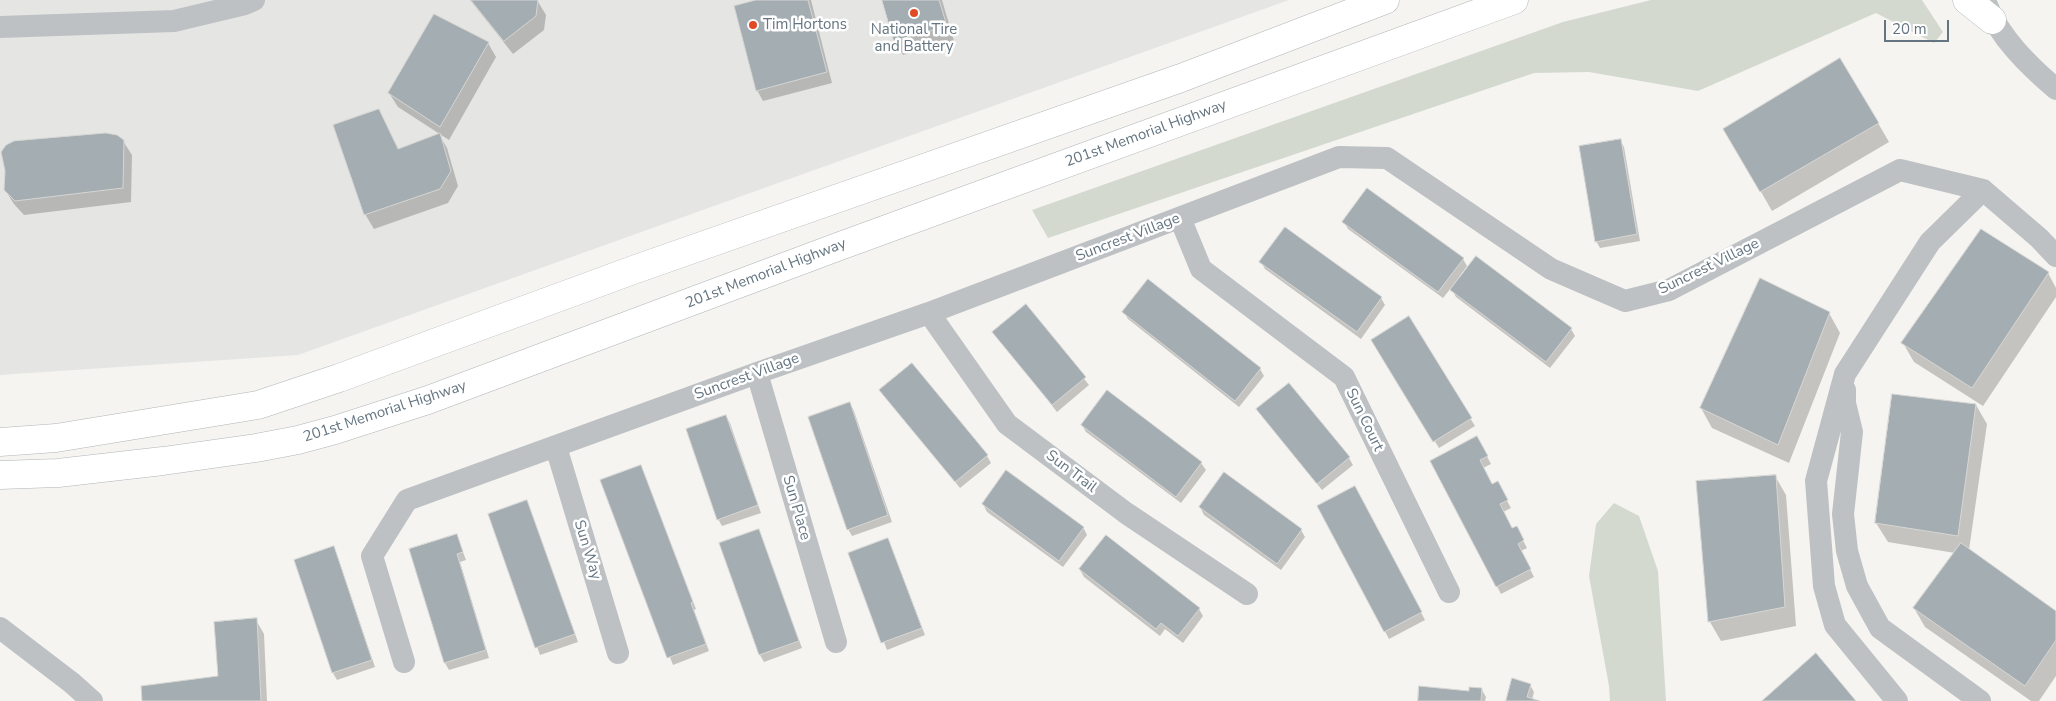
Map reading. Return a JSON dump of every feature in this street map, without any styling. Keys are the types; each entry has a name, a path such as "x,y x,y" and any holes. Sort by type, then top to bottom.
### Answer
{"main road":[{"path":"0,442 56,438 258,405 339,378 636,269 1181,78 1385,0"},
{"name":"201st Memorial Highway","path":"0,476 58,473 162,461 265,446 336,430 428,400 1514,0"},
{"path":"1967,0 1990,7"}],"street":[{"path":"0,27 174,21 245,4 254,0"},
{"path":"1990,7 2033,70 2056,89"},
{"name":"Suncrest Village","path":"404,662 372,556 407,500 757,373 929,313 1339,156 1387,158 1551,269 1625,301 1669,290 1900,170 1982,190 2039,238 2056,256"},
{"path":"1897,701 1836,625 1824,586 1816,481 1845,374 1930,242 1982,190"},
{"name":"Sun Court","path":"1180,218 1201,269 1344,377 1449,592"},
{"name":"Sun Trail","path":"929,313 1007,424 1126,513 1247,594"},
{"name":"Sun Place","path":"757,373 836,642"},
{"path":"1845,374 1845,403 1852,432 1843,514 1847,551 1857,586 1880,628 1980,701"},
{"name":"Sun Way","path":"556,447 618,653"},
{"path":"0,628 58,672 92,701"}],"shaded area":[{"path":"0,0 1289,0 298,355 0,375"},
{"path":"1651,0 1922,0 1943,32 1934,43 1876,13 1698,91 1589,72 1534,73 1048,238 1032,210 1563,22"},
{"path":"1614,503 1639,516 1658,571 1666,701 1610,701 1589,576 1596,524"}],"building":[{"path":"471,0 538,0 536,16 504,41"},
{"path":"756,0 808,0 827,72 756,91 734,6"},
{"name":"National Tire and Battery","path":"882,0 939,0 947,26 894,41"},
{"path":"434,14 489,42 440,127 388,93"},
{"path":"1840,58 1879,123 1760,192 1723,129"},
{"path":"379,109 398,149 440,133 451,171 440,189 364,215 333,125"},
{"path":"106,133 117,135 124,140 123,188 15,201 4,190 5,171 1,152 6,145 14,141"},
{"path":"1621,139 1637,234 1595,242 1579,146"},
{"path":"1367,188 1464,258 1438,292 1342,222"},
{"path":"1285,227 1382,297 1357,332 1259,262"},
{"path":"1981,229 2049,272 1972,388 1901,343"},
{"path":"1476,256 1572,328 1546,362 1450,290"},
{"path":"1760,278 1830,312 1778,445 1700,408"},
{"path":"1148,279 1261,368 1235,401 1122,312"},
{"path":"1026,304 1086,377 1052,405 992,332"},
{"path":"1409,316 1472,418 1433,442 1371,340"},
{"path":"912,363 988,455 955,482 879,390"},
{"path":"1289,383 1350,457 1317,484 1256,409"},
{"path":"1107,390 1202,462 1176,497 1081,425"},
{"path":"1892,394 1976,404 1958,536 1875,523"},
{"path":"850,402 888,515 847,530 808,417"},
{"path":"726,415 758,505 717,520 686,429"},
{"path":"1477,436 1488,456 1480,460 1492,484 1498,481 1508,500 1500,504 1512,528 1517,526 1524,540 1518,544 1531,569 1496,587 1430,461"},
{"path":"641,465 693,602 691,603 706,644 667,658 600,480"},
{"path":"1006,470 1084,527 1059,561 982,504"},
{"path":"1224,472 1302,529 1277,564 1199,507"},
{"path":"1776,475 1785,607 1708,622 1696,481"},
{"path":"1355,486 1422,612 1384,632 1317,506"},
{"path":"527,500 575,634 535,648 488,514"},
{"path":"759,529 799,641 759,655 719,543"},
{"path":"457,534 463,552 457,554 486,650 444,663 409,549"},
{"path":"1106,535 1200,608 1178,636 1161,623 1156,629 1079,569"},
{"path":"888,538 922,628 881,643 848,553"},
{"path":"1961,543 2056,611 2056,640 2025,686 1913,608"},
{"path":"334,546 372,660 332,673 294,560"},
{"path":"257,618 261,701 142,701 141,686 218,676 214,622"},
{"path":"1816,653 1856,701 1762,701"},
{"path":"1512,678 1531,684 1527,697 1540,701 1506,701"},
{"path":"1419,686 1469,691 1469,687 1482,688 1481,701 1418,701"}],"place":[{"name":"National Tire and Battery","path":"914,13"},
{"name":"Tim Hortons","path":"753,25"}]}
